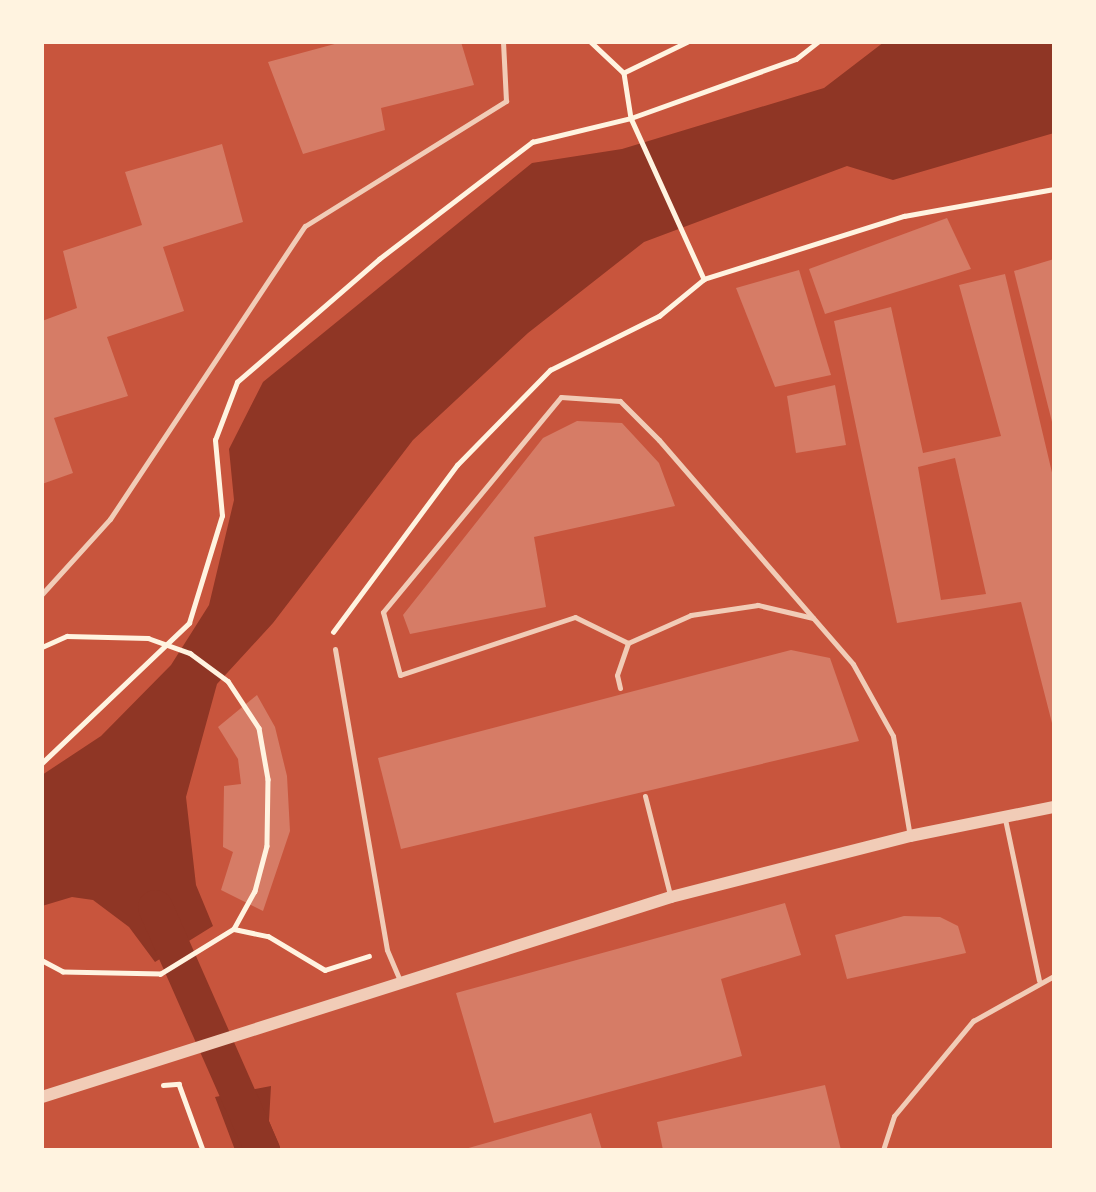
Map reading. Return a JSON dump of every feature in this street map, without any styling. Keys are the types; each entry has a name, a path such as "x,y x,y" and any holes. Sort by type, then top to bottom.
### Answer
{"street":[{"path":"42,1097 349,1004 671,897 910,836 1054,807"}],"lane":[{"path":"42,594 110,519 305,226 506,101 503,42"},
{"path":"628,643 575,617 400,675 383,612 561,397 620,401 853,664 892,736 910,836"},
{"path":"620,688 617,675 628,643 691,615 758,605 813,618"},
{"path":"334,649 387,950 402,986"},
{"path":"645,796 671,897"},
{"path":"1004,819 1039,980"},
{"path":"883,1150 894,1116 973,1021 1039,980 1054,976"}],"path":[{"path":"591,42 624,73 631,118 704,279 904,216 1054,190"},
{"path":"624,73 688,42"},
{"path":"42,763 189,623 222,516 215,440 237,382 379,259 533,142 631,118 796,59 818,42"},
{"path":"42,647 67,636 148,638 190,653 228,681 259,728 268,779 267,846 255,891 234,929 161,974 124,977 63,972 42,961"},
{"path":"234,929 268,936 325,970 387,950"},
{"path":"152,1086 179,1084 203,1150"}],"shaded area":[{"path":"884,42 1054,42 1054,133 893,180 847,166 644,242 528,333 413,440 273,623 217,684 186,797 196,885 213,926 155,962 129,927 93,900 72,897 42,906 42,775 101,736 171,665 209,605 234,500 229,449 263,382 532,163 622,149 824,88"},
{"path":"271,1086 269,1121 281,1150 235,1150 215,1097"}],"building":[{"path":"342,42 461,42 474,85 381,108 385,130 303,154 268,62"},
{"path":"222,144 243,222 163,247 184,311 107,337 128,396 54,418 73,473 42,484 42,321 77,308 63,251 142,225 125,172"},
{"path":"947,218 971,269 825,314 809,269"},
{"path":"1054,259 1054,425 1053,426 1014,271"},
{"path":"799,270 831,375 775,387 736,288"},
{"path":"1005,274 1054,481 1053,727 1021,602 897,623 834,321 891,307 923,453 1001,436 959,285","holes":["955,458 986,594 941,600 918,467"]},
{"path":"835,385 846,445 796,453 787,396"},
{"path":"577,421 622,423 659,463 675,506 534,537 546,607 410,634 403,615 543,438"},
{"path":"791,650 830,658 859,741 401,849 378,758"},
{"path":"257,695 275,727 287,776 290,831 263,911 221,890 233,852 223,847 224,786 241,784 238,759 218,727"},
{"path":"785,903 801,955 721,979 742,1056 494,1123 456,993"},
{"path":"904,916 940,917 958,926 966,953 847,979 835,935"},
{"path":"825,1085 841,1150 663,1150 657,1122"},
{"path":"591,1113 602,1150 465,1150 465,1149"}],"waterway":[{"path":"155,907 262,1150"}]}
